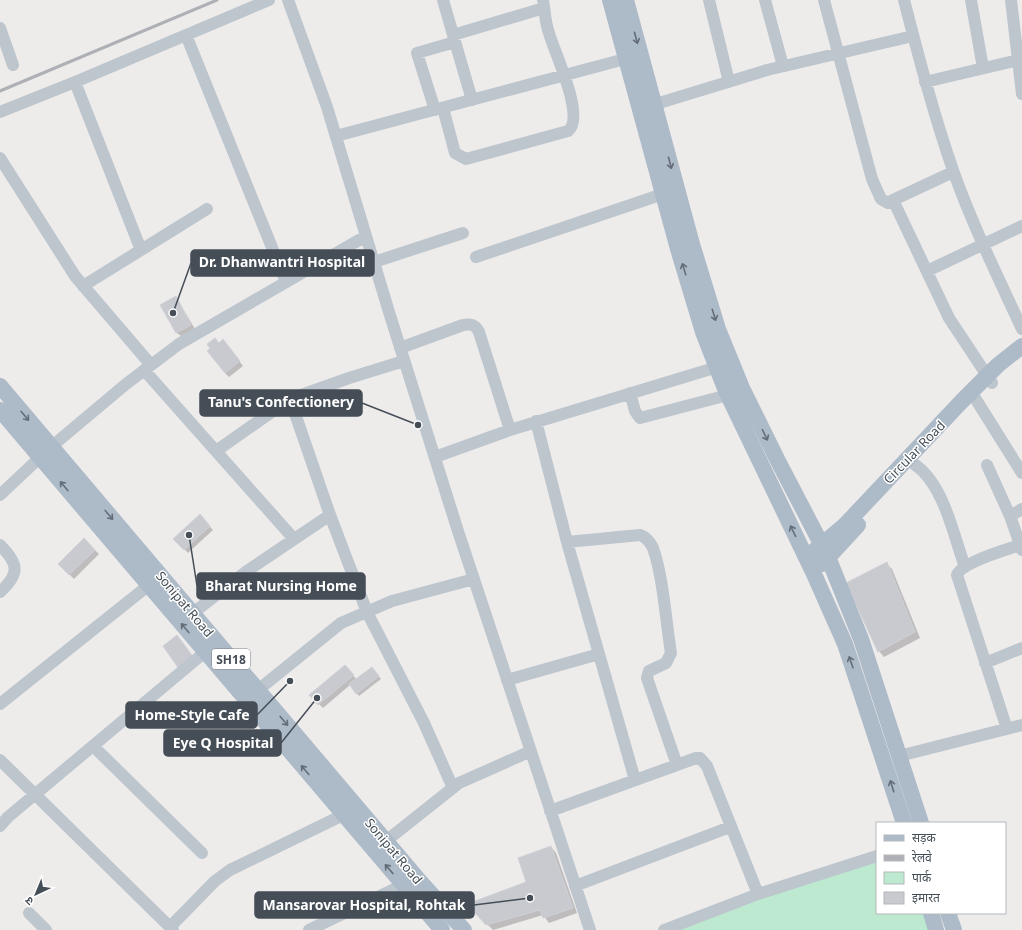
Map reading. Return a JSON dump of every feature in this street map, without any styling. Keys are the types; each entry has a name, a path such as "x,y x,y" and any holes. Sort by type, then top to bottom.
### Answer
{"main road":[{"path":"610,0 662,194 698,289 718,329 732,363 778,461 825,551 861,639 921,822"},
{"path":"626,0 654,104 698,289 703,332 728,395 814,574 845,644 904,822"},
{"name":"Circular Road","path":"806,558 825,551 914,464 975,398 990,380 998,365 1022,346"},
{"name":"Circular Road","path":"814,574 825,551 844,526 990,380 1022,356"},
{"name":"Sonipat Road","path":"0,386 46,452 149,585 442,930"},
{"name":"Sonipat Road","path":"0,410 46,452 192,613 386,841 464,930"},
{"path":"931,914 936,930"},
{"path":"948,914 954,930"}],"street":[{"path":"0,112 75,82 268,0"},
{"path":"288,0 327,107 404,362 590,930"},
{"path":"443,0 472,100"},
{"path":"709,0 729,82"},
{"path":"765,0 783,66"},
{"path":"824,0 872,179 881,199 888,203 954,172"},
{"path":"904,0 925,82 954,172 983,245 1022,329"},
{"path":"971,0 983,68"},
{"path":"1011,0 1022,94"},
{"path":"543,4 548,32 564,75 574,119 572,128 568,131 474,158 466,159 455,154 417,53 454,38 543,4"},
{"path":"0,28 13,65"},
{"path":"186,35 286,282"},
{"path":"639,109 783,66 913,36"},
{"path":"336,136 625,59"},
{"path":"925,82 1018,60"},
{"path":"75,82 141,250"},
{"path":"0,158 75,276 216,451 294,539"},
{"path":"476,258 662,194"},
{"path":"893,200 949,318 990,380"},
{"path":"83,286 207,209"},
{"path":"927,271 1022,226"},
{"path":"374,262 464,233"},
{"path":"0,495 46,452 179,344 366,236"},
{"path":"400,348 463,325 470,324 475,326 479,332 510,430"},
{"path":"216,451 290,399 349,378 404,362"},
{"path":"435,457 536,421 732,363"},
{"path":"630,393 635,411 640,418 728,395"},
{"path":"975,398 1022,473"},
{"path":"290,399 330,515 367,612 424,723 453,788"},
{"path":"536,421 567,542 635,780"},
{"path":"914,464 921,469 932,482 941,500 965,566"},
{"path":"987,465 1010,516 1021,547 965,566 959,570 957,575 958,583 1007,729"},
{"path":"1010,516 1022,509"},
{"path":"192,613 247,571 330,515"},
{"path":"567,542 640,535 647,538 650,543 658,572 671,653 669,660 649,671 647,678 677,765"},
{"path":"0,545 8,553 15,568 15,575 0,592"},
{"path":"258,690 341,623 392,601 474,579"},
{"path":"0,704 149,585"},
{"path":"985,663 1022,648"},
{"path":"0,826 34,795 205,652"},
{"path":"507,680 599,654"},
{"path":"899,756 1022,725"},
{"path":"93,746 202,853"},
{"path":"386,841 459,783 531,751"},
{"path":"550,810 696,758 704,761 758,894"},
{"path":"0,760 171,929 215,881 230,870 343,815"},
{"path":"575,886 730,827"},
{"path":"664,930 758,894 876,856"},
{"path":"309,930 403,884"},
{"path":"29,913 46,930"}],"green space":[{"path":"876,858 876,914 931,914 936,930 669,930"}],"building":[{"path":"176,296 191,325 176,333 160,305"},
{"path":"215,338 219,343 223,339 240,361 225,373 207,351 210,348 207,344"},
{"path":"200,514 210,526 184,550 173,539"},
{"path":"84,538 95,550 69,575 58,564"},
{"path":"887,562 915,632 878,652 846,583"},
{"path":"177,635 194,658 179,669 163,646"},
{"path":"345,665 354,675 318,705 309,695"},
{"path":"372,667 379,676 356,694 349,684"},
{"path":"551,846 573,908 543,918 540,910 486,925 467,904 526,882 518,858"}],"railway":[{"path":"0,91 217,0"}],"place":[{"name":"Dr. Dhanwantri Hospital","path":"173,313"},
{"name":"Tanu's Confectionery","path":"418,425"},
{"name":"Bharat Nursing Home","path":"189,535"},
{"name":"Home-Style Cafe","path":"290,681"},
{"name":"Eye Q Hospital","path":"317,698"},
{"name":"Mansarovar Hospital, Rohtak","path":"530,898"}]}
